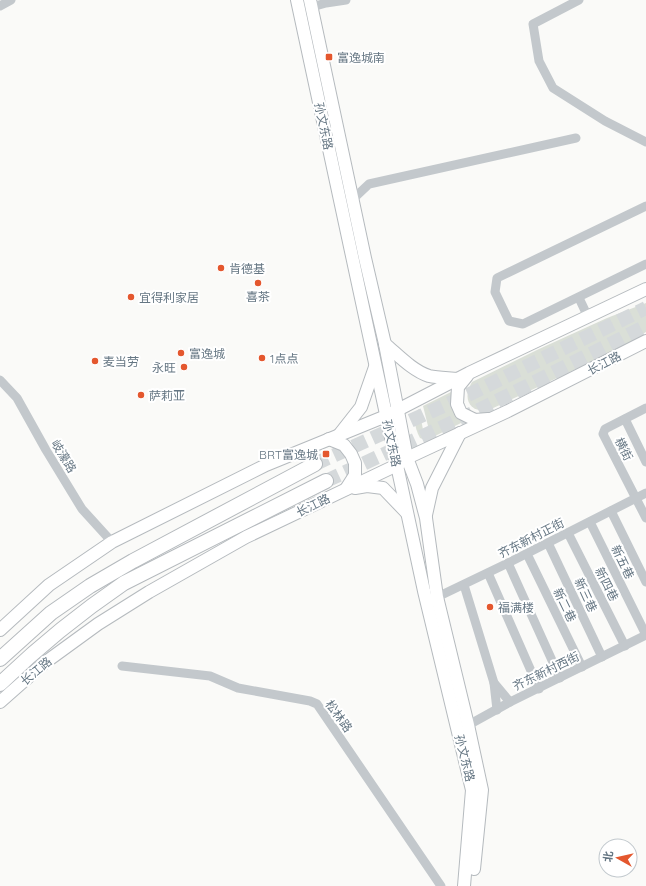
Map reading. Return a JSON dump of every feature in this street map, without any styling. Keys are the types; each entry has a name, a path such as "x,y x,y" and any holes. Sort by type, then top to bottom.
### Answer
{"highway":[{"path":"0,659 51,613 90,586 140,557 316,464"},
{"name":"长江路","path":"0,684 13,671 95,603 124,583 326,481"}],"main road":[{"name":"孙文东路","path":"297,0 407,513 432,599 463,727 482,790 472,886"},
{"name":"孙文东路","path":"311,4 352,200 385,344 407,458 417,484 426,518 432,599"},
{"path":"0,630 49,585 112,542 266,465 386,416 397,409 464,376 645,290"},
{"name":"长江路","path":"0,702 43,664 98,624 149,592 246,537 490,419 646,341"},
{"path":"385,344 398,356 423,373 439,377 464,376"},
{"path":"334,437 361,407 375,366"},
{"path":"464,376 458,387 457,404 461,413 475,420 490,419"},
{"path":"426,518 432,488 460,433"},
{"path":"334,437 344,444 352,454 356,463 355,475 346,489"},
{"path":"346,489 367,486 383,488 407,513"},
{"name":"孙文东路","path":"463,727 472,790 464,886"}],"street":[{"path":"0,6 11,0"},
{"path":"311,4 346,0"},
{"path":"579,0 533,24 539,61 553,88 605,121 646,142"},
{"path":"352,200 369,184 576,138"},
{"path":"646,206 497,278 495,292 508,321 523,324 646,264"},
{"path":"579,298 588,317"},
{"name":"岐濠路","path":"0,380 17,398 46,450 82,509 112,542"},
{"path":"646,410 625,419 646,462"},
{"name":"横街","path":"625,419 605,429 603,434 646,518"},
{"name":"齐东新村正街","path":"432,599 508,564 646,493"},
{"path":"611,511 646,582"},
{"name":"新五巷","path":"590,522 646,635"},
{"name":"新四巷","path":"568,533 625,646"},
{"name":"新三巷","path":"548,543 602,657"},
{"name":"新二巷","path":"527,554 582,667"},
{"path":"508,564 560,678"},
{"path":"488,573 539,688"},
{"path":"464,585 494,683 497,710"},
{"name":"齐东新村西街","path":"463,727 510,702 646,635"},
{"name":"松林路","path":"122,666 210,676 238,688 310,701 317,704 441,886"},
{"path":"494,683 510,702"}],"shaded area":[{"path":"646,303 646,332 623,347 489,410 476,409 469,403 468,394 472,382 607,318"},
{"path":"455,390 467,420 431,438 423,406"},
{"path":"419,409 425,440 420,438 415,423 415,415"}],"tunnel":[{"path":"315,464 472,393 646,308"},
{"path":"326,481 477,411 646,326"}],"place":[{"name":"富逸城南","path":"329,57"},
{"name":"肯德基","path":"221,268"},
{"name":"喜茶","path":"258,283"},
{"name":"宜得利家居","path":"131,297"},
{"name":"富逸城","path":"181,353"},
{"name":"1点点","path":"262,358"},
{"name":"麦当劳","path":"95,361"},
{"name":"永旺","path":"184,367"},
{"name":"萨莉亚","path":"141,395"},
{"name":"BRT富逸城","path":"326,454"},
{"name":"福满楼","path":"490,607"}]}
